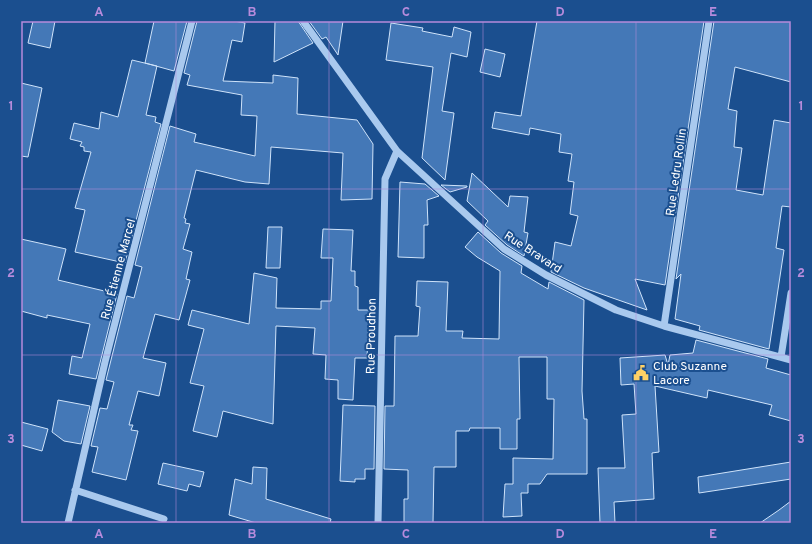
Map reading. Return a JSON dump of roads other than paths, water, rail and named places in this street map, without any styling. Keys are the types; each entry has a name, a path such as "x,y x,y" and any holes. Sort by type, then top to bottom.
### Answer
{"street":[{"name":"Rue Étienne Marcel","path":"68,523 105,362 192,21"},
{"name":"Rue Bravard","path":"303,21 397,151 504,249 546,275 616,310 664,326 791,360"},
{"name":"Rue Ledru Rollin","path":"664,326 709,21"},
{"name":"Rue Proudhon","path":"378,523 385,179 397,151"},
{"path":"781,357 791,292"},
{"path":"75,490 164,519"}],"place":[{"name":"Club Suzanne Lacore","path":"641,373"}]}
